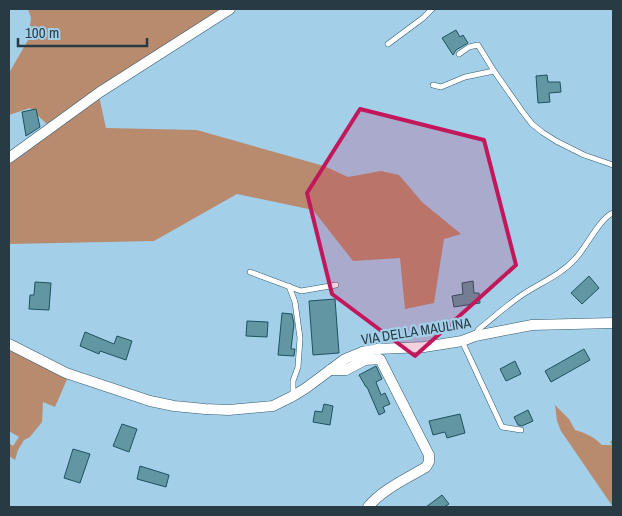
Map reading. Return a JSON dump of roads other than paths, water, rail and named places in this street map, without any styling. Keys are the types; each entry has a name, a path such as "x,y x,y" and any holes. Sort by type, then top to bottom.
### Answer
{"street":[{"path":"9,158 100,92 230,9"},
{"name":"VIA DELLA MAULINA","path":"9,344 66,373 150,401 174,406 229,410 273,406 306,388 345,359 362,352 377,349 424,347 462,341 475,336 532,325 613,323"},
{"path":"330,370 346,370 365,360 380,359 429,455 429,462 426,467 375,499 368,507"}],"lane":[{"path":"388,44 432,9"},
{"path":"459,54 469,47 478,45 532,124 556,142 613,165"},
{"path":"433,85 440,87 465,77 494,71"},
{"path":"475,336 479,329 522,296 555,276 576,259 603,221 613,213"},
{"path":"250,272 301,291 336,285"},
{"path":"289,286 295,302 300,338 293,396"},
{"path":"462,341 502,427 521,430"}],"waterway":[{"path":"16,158 25,153"}]}
